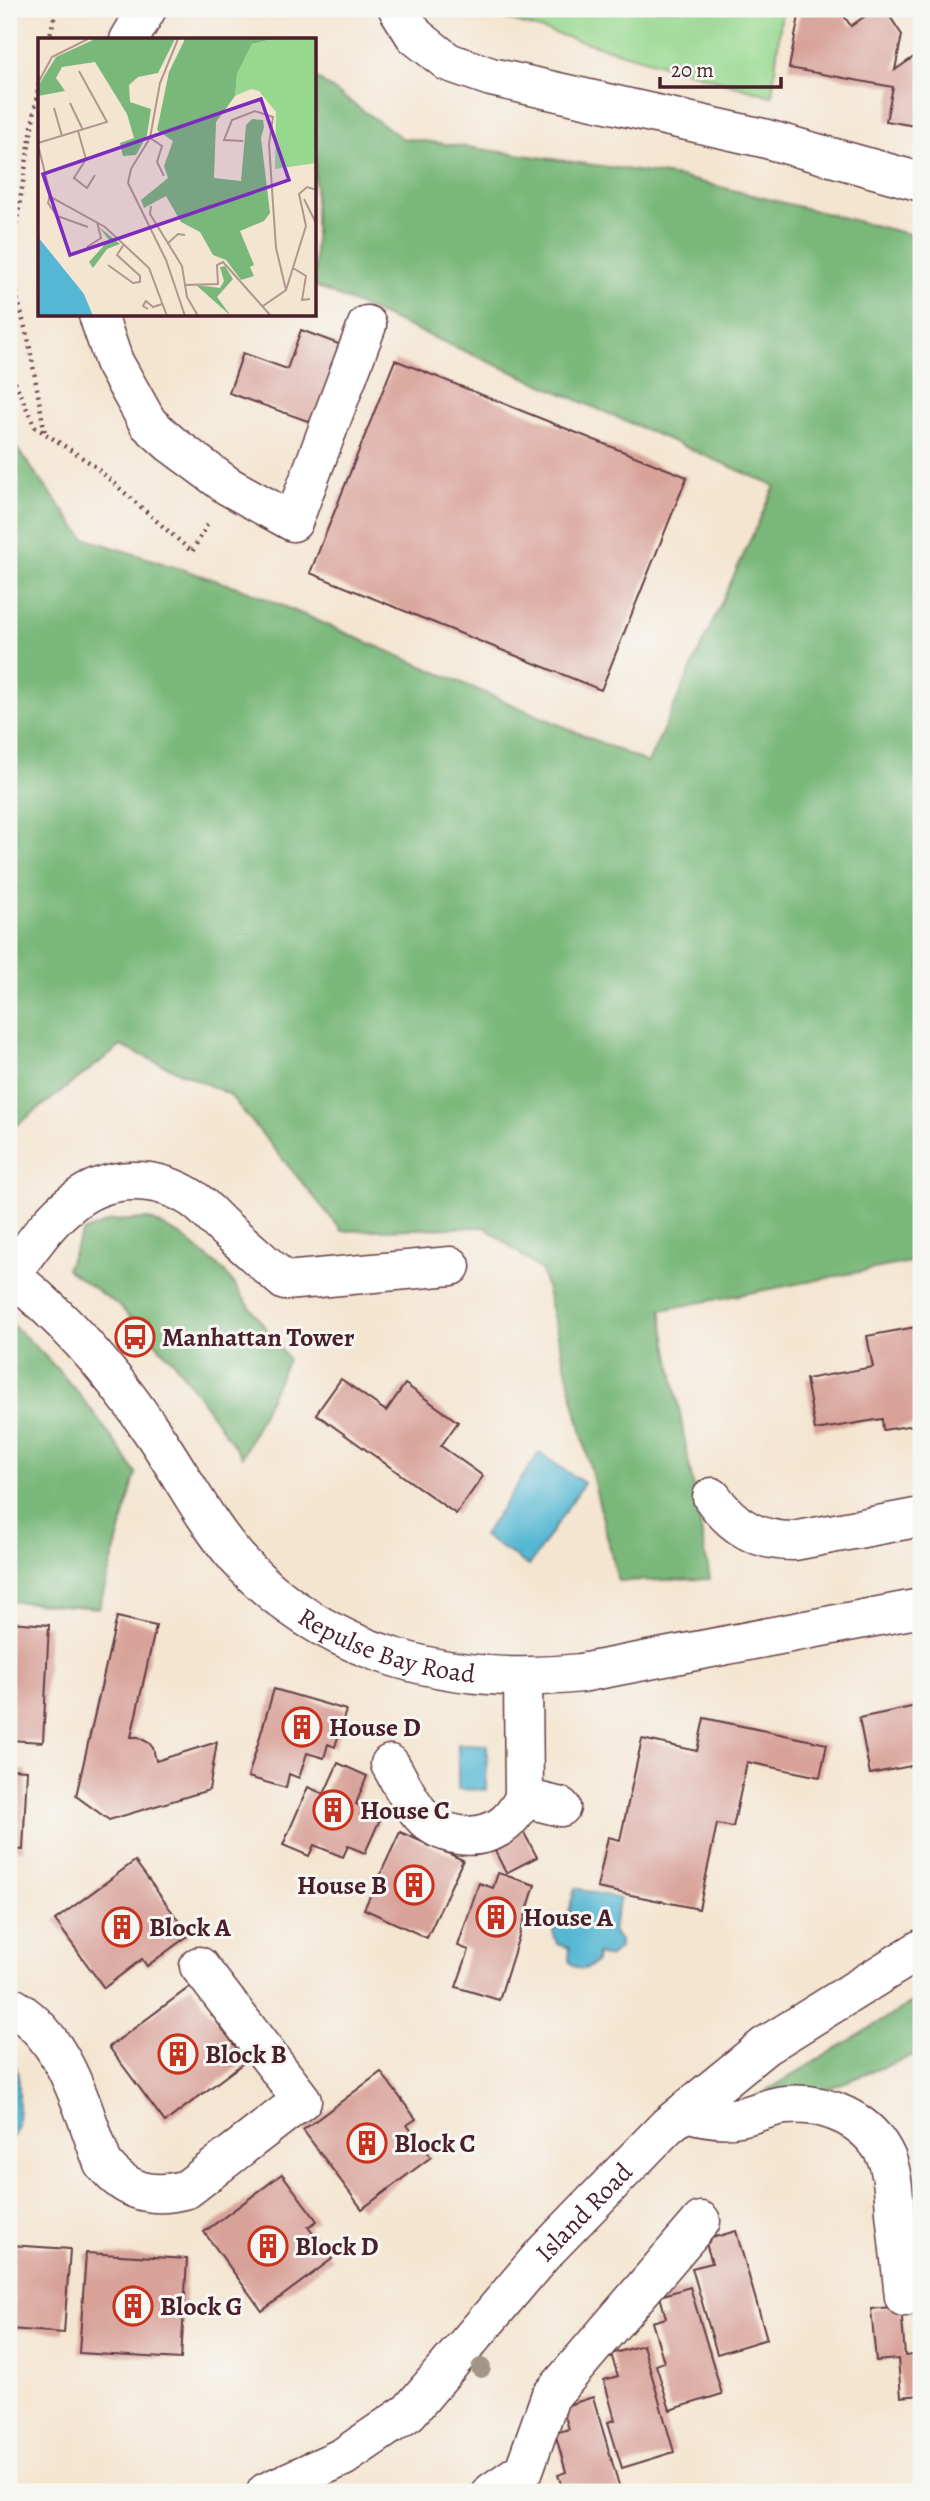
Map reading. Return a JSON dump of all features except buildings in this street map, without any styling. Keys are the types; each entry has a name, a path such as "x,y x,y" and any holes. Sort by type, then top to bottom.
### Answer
{"main road":[{"path":"130,38 147,9"},
{"path":"398,9 415,36 448,62 491,77 763,138 921,182"},
{"path":"99,317 114,362 148,423 170,443 228,486 293,522 367,325"},
{"path":"9,1274 72,1202 90,1191 131,1180 153,1182 175,1189 195,1200 285,1282 451,1266"},
{"name":"Repulse Bay Road","path":"9,1274 62,1321 91,1352 149,1427 220,1537 252,1573 285,1602 344,1638 396,1659 457,1673 523,1677 581,1673 921,1608"},
{"path":"712,1497 723,1513 738,1527 775,1541 794,1541 921,1517"},
{"path":"390,1764 420,1815 432,1825 462,1836 481,1835 499,1827 514,1814 524,1798 523,1677"},
{"path":"524,1798 561,1807"},
{"name":"Island Road","path":"266,2492 343,2456 409,2412 543,2254 667,2126 765,2046 921,1949"},
{"path":"9,2005 38,2025 52,2042 63,2061 103,2164 113,2175 137,2191 170,2194 187,2189 302,2100 199,1966"},
{"path":"686,2112 706,2118 726,2119 783,2105 807,2105 830,2109 865,2129 878,2143 887,2160 892,2181 904,2297"},
{"path":"492,2492 524,2470 550,2397 701,2221"}],"path":[{"path":"49,38 56,9"},
{"path":"38,89 15,232 17,297 29,343 45,434"},
{"path":"9,369 35,427 92,464 192,552 228,486"}],"green space":[{"path":"470,9 782,9 772,96"},
{"path":"317,78 402,138 680,177 921,237 921,1260 661,1310 710,1579 618,1581 542,1271 485,1227 342,1231 229,1094 121,1046 9,1131 9,438 84,538 246,590 648,763 775,486 317,287"},
{"path":"149,1219 182,1236 223,1270 288,1359 242,1457 174,1362 118,1305 66,1269 83,1232 110,1221"},
{"path":"9,1322 45,1356 78,1393 136,1473 99,1608 9,1601"},
{"path":"921,1997 921,2067 914,2055 822,2091 740,2107"}],"water":[{"path":"539,1453 584,1483 529,1566 483,1536"},
{"path":"458,1744 487,1745 486,1790 458,1789"},
{"path":"575,1888 620,1899 612,1930 620,1941 619,1948 609,1957 597,1954 593,1965 582,1969 569,1961 570,1948 557,1944 553,1932 555,1925 567,1919"},
{"path":"9,2054 17,2070 19,2088 18,2125 16,2133 9,2140"}],"place":[{"name":"Manhattan Tower","path":"135,1337"},
{"name":"House D","path":"302,1727"},
{"name":"House C","path":"333,1810"},
{"name":"House B","path":"414,1885"},
{"name":"House A","path":"496,1917"},
{"name":"Block A","path":"122,1927"},
{"name":"Block B","path":"178,2054"},
{"name":"Block C","path":"367,2143"},
{"name":"Block D","path":"268,2246"},
{"name":"Block G","path":"133,2306"}]}
